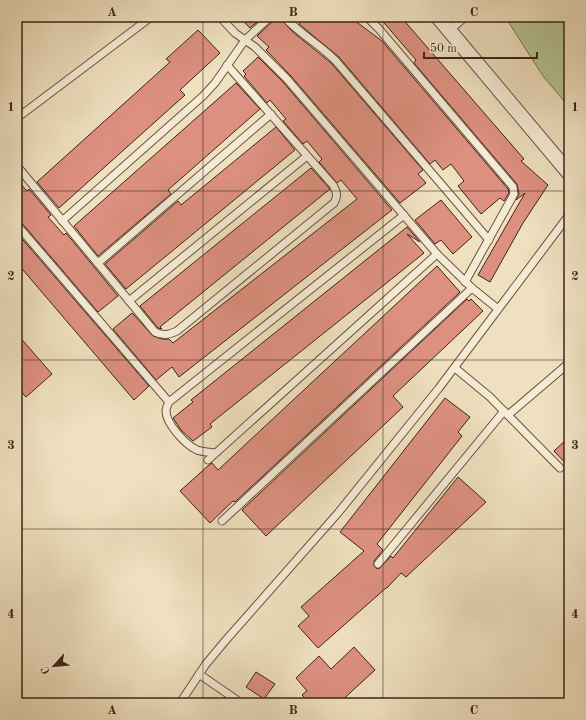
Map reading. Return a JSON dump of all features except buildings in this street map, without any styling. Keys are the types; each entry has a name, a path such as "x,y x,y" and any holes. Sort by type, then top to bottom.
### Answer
{"street":[{"path":"438,17 569,173"}],"lane":[{"path":"17,118 151,17"},
{"path":"220,17 235,33 255,47 287,79 437,254 465,282 498,310"},
{"path":"62,221 203,96 215,83 245,40 270,17"},
{"path":"284,17 292,26 326,51 335,60 489,240"},
{"path":"367,17 379,29 513,187 514,194 465,282"},
{"path":"450,30 465,17"},
{"path":"17,166 155,332 162,335 169,335 176,331 334,203 337,198 337,191 333,185 227,65"},
{"path":"98,263 271,114"},
{"path":"130,302 307,156"},
{"path":"216,453 198,450 188,445 178,434 168,419 166,411 169,402 404,215"},
{"path":"180,703 199,674 226,640 338,513 455,368 569,215"},
{"path":"17,225 169,402"},
{"path":"208,460 437,254"},
{"path":"222,520 472,288"},
{"path":"378,564 506,413 569,363"},
{"path":"455,368 490,397 560,468"},
{"path":"199,674 240,703"}],"green space":[{"path":"508,17 569,17 569,107 543,76 509,23"}]}
